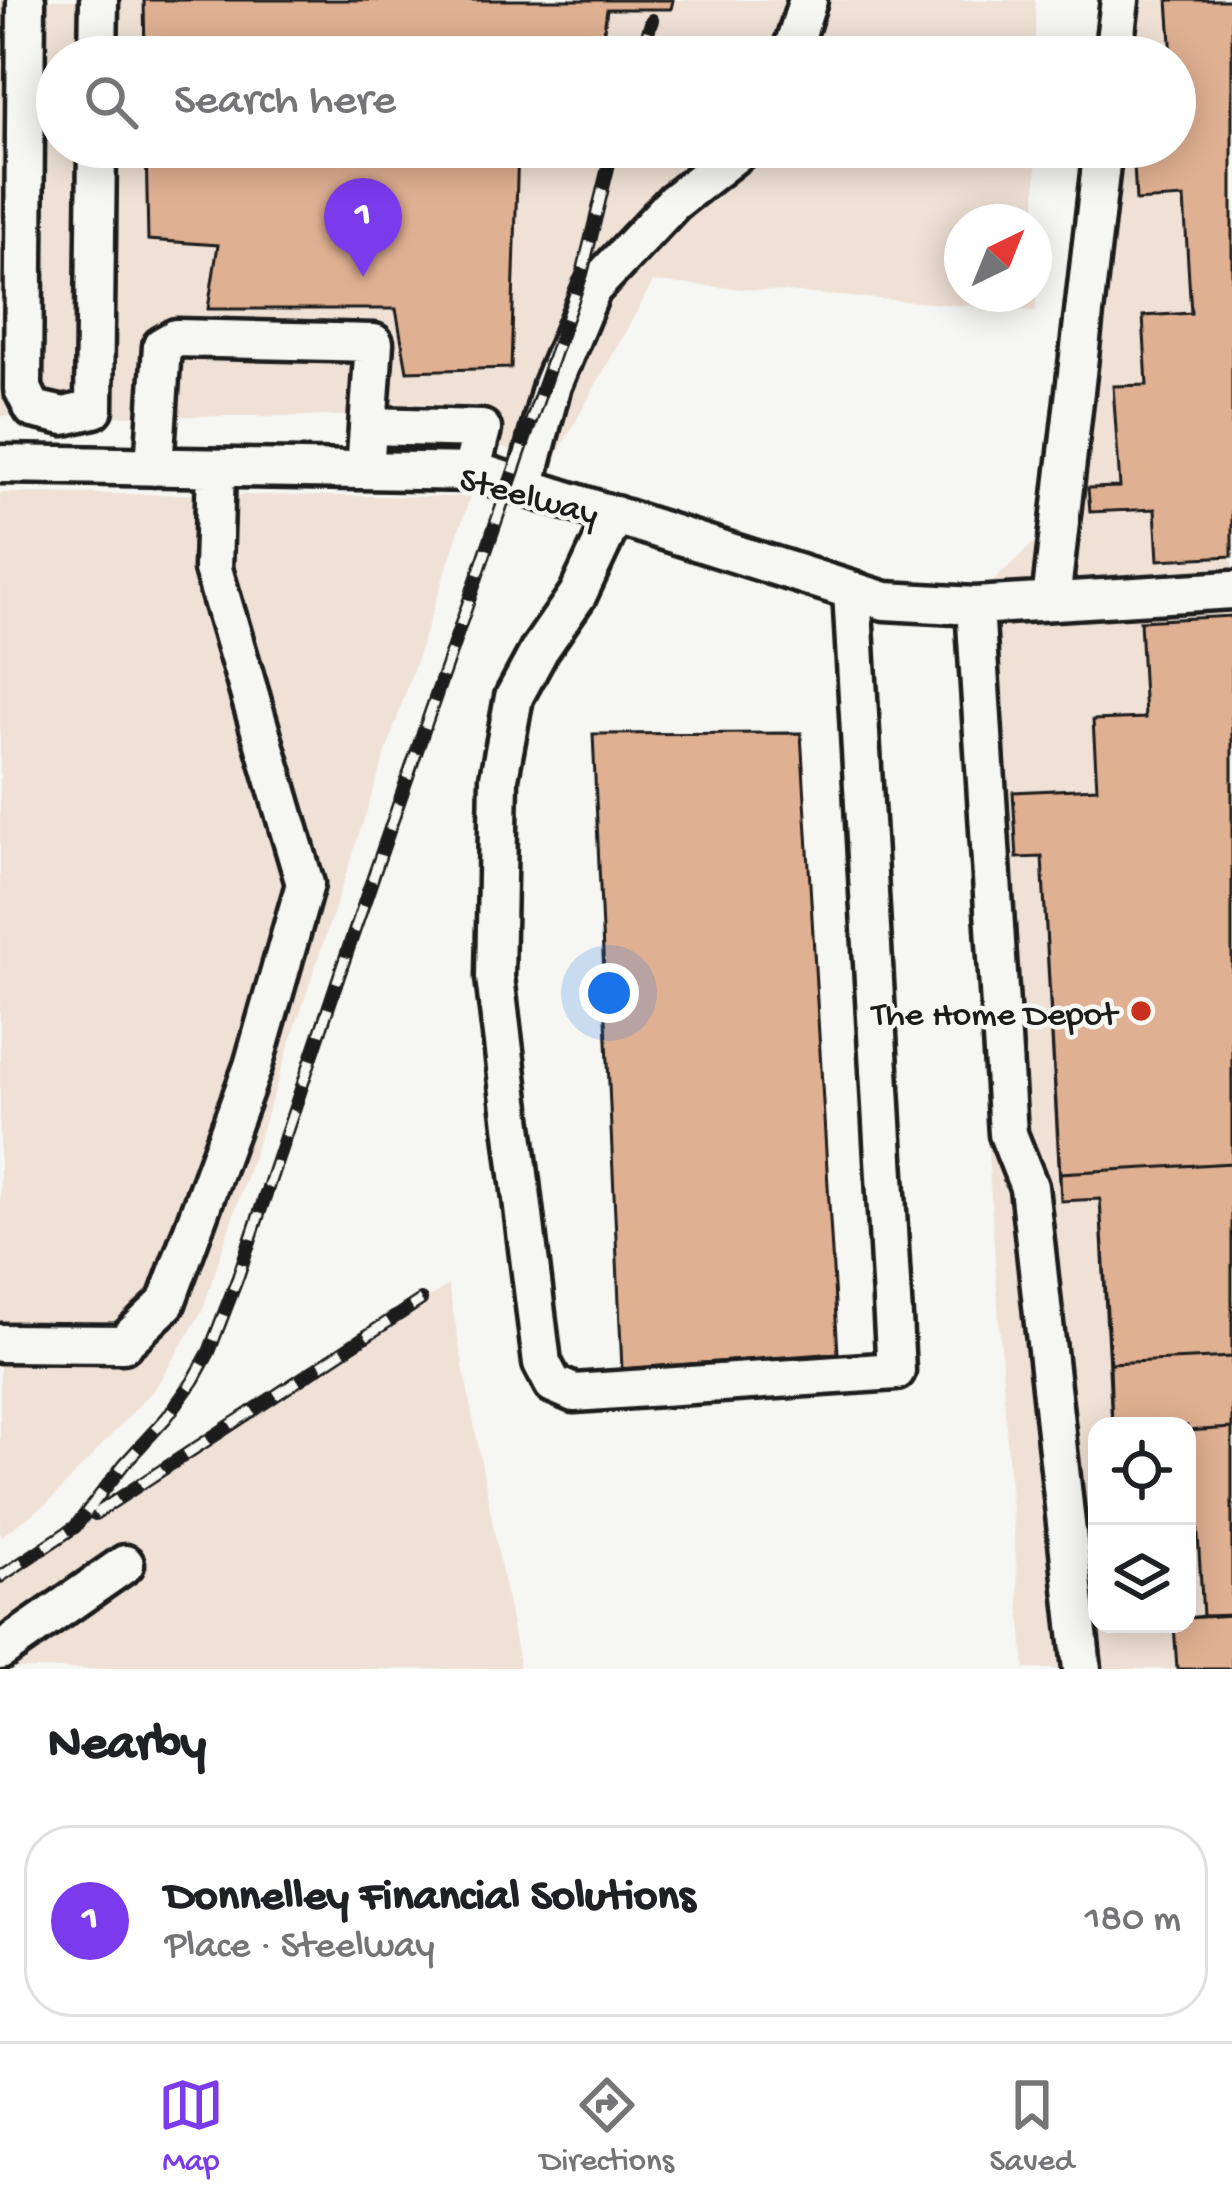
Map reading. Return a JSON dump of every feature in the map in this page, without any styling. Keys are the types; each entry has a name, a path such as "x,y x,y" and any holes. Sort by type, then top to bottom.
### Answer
{"street":[{"path":"26,0 11,270 22,388 33,410 64,416 94,409"},
{"path":"98,36 99,0"},
{"path":"797,36 808,0"},
{"path":"1116,36 1120,0"},
{"path":"90,466 97,168"},
{"path":"525,487 552,385 592,289 674,202 717,168"},
{"path":"1051,601 1100,168"},
{"path":"154,467 162,346 176,338 374,343 365,470"},
{"path":"368,427 482,429 471,472"},
{"name":"Steelway","path":"0,464 471,472 868,596 975,606 1232,590"},
{"path":"0,1343 123,1344 166,1303 253,1066 305,884 213,569 216,468"},
{"path":"615,515 578,594 514,698 499,778 495,976 536,1317 542,1363 553,1384 574,1393 896,1371 868,596"},
{"path":"975,606 1008,1134 1029,1187 1082,1669"},
{"path":"0,1651 125,1564"}],"shaded area":[{"path":"0,0 1035,0 1035,36 36,36 36,168 1036,168 1036,204 944,204 944,304 653,282 553,462 396,416 0,416"},
{"path":"1102,0 1232,0 1232,1669 1025,1669 953,619 1042,535 1055,375 1082,168 1196,168 1196,36 1098,36"},
{"path":"0,493 470,497 202,1311 156,1387 49,1502 0,1537"},
{"path":"448,1285 520,1669 0,1669 0,1580"}],"building":[{"path":"144,0 673,0 671,9 607,9 603,36 145,36"},
{"path":"1168,0 1232,0 1232,556 1158,560 1155,509 1090,512 1088,488 1120,487 1113,386 1147,385 1143,316 1191,313 1184,198 1136,201 1134,168 1196,168 1196,36 1171,36"},
{"path":"146,168 517,168 511,368 407,371 396,309 208,309 218,245 148,240"},
{"name":"The Home Depot","path":"1232,616 1232,1669 1177,1669 1175,1633 1196,1633 1196,1617 1203,1616 1196,1417 1112,1417 1100,1199 1061,1201 1042,857 1017,858 1013,792 1097,788 1093,720 1145,718 1140,621"},
{"name":"The Home Depot","path":"1232,616 1232,1163 1060,1173 1042,857 1017,858 1013,792 1097,788 1093,720 1145,718 1140,621"},
{"path":"801,733 838,1353 622,1369 593,734"},
{"path":"1232,1163 1232,1357 1110,1363 1100,1199 1061,1201 1060,1173"},
{"path":"1232,1357 1232,1428 1196,1430 1196,1417 1112,1417 1110,1363"},
{"path":"1232,1428 1232,1615 1203,1616 1196,1430"},
{"path":"1232,1615 1232,1669 1177,1669 1175,1633 1196,1633 1196,1617"}],"railway":[{"path":"647,36 652,20"},
{"path":"0,1577 75,1527 167,1417 209,1352 582,274 608,168"},
{"path":"95,1514 421,1300"}],"place":[{"name":"Donnelley Financial Solutions","path":"363,277"},
{"name":"The Home Depot","path":"1141,1011"}]}
